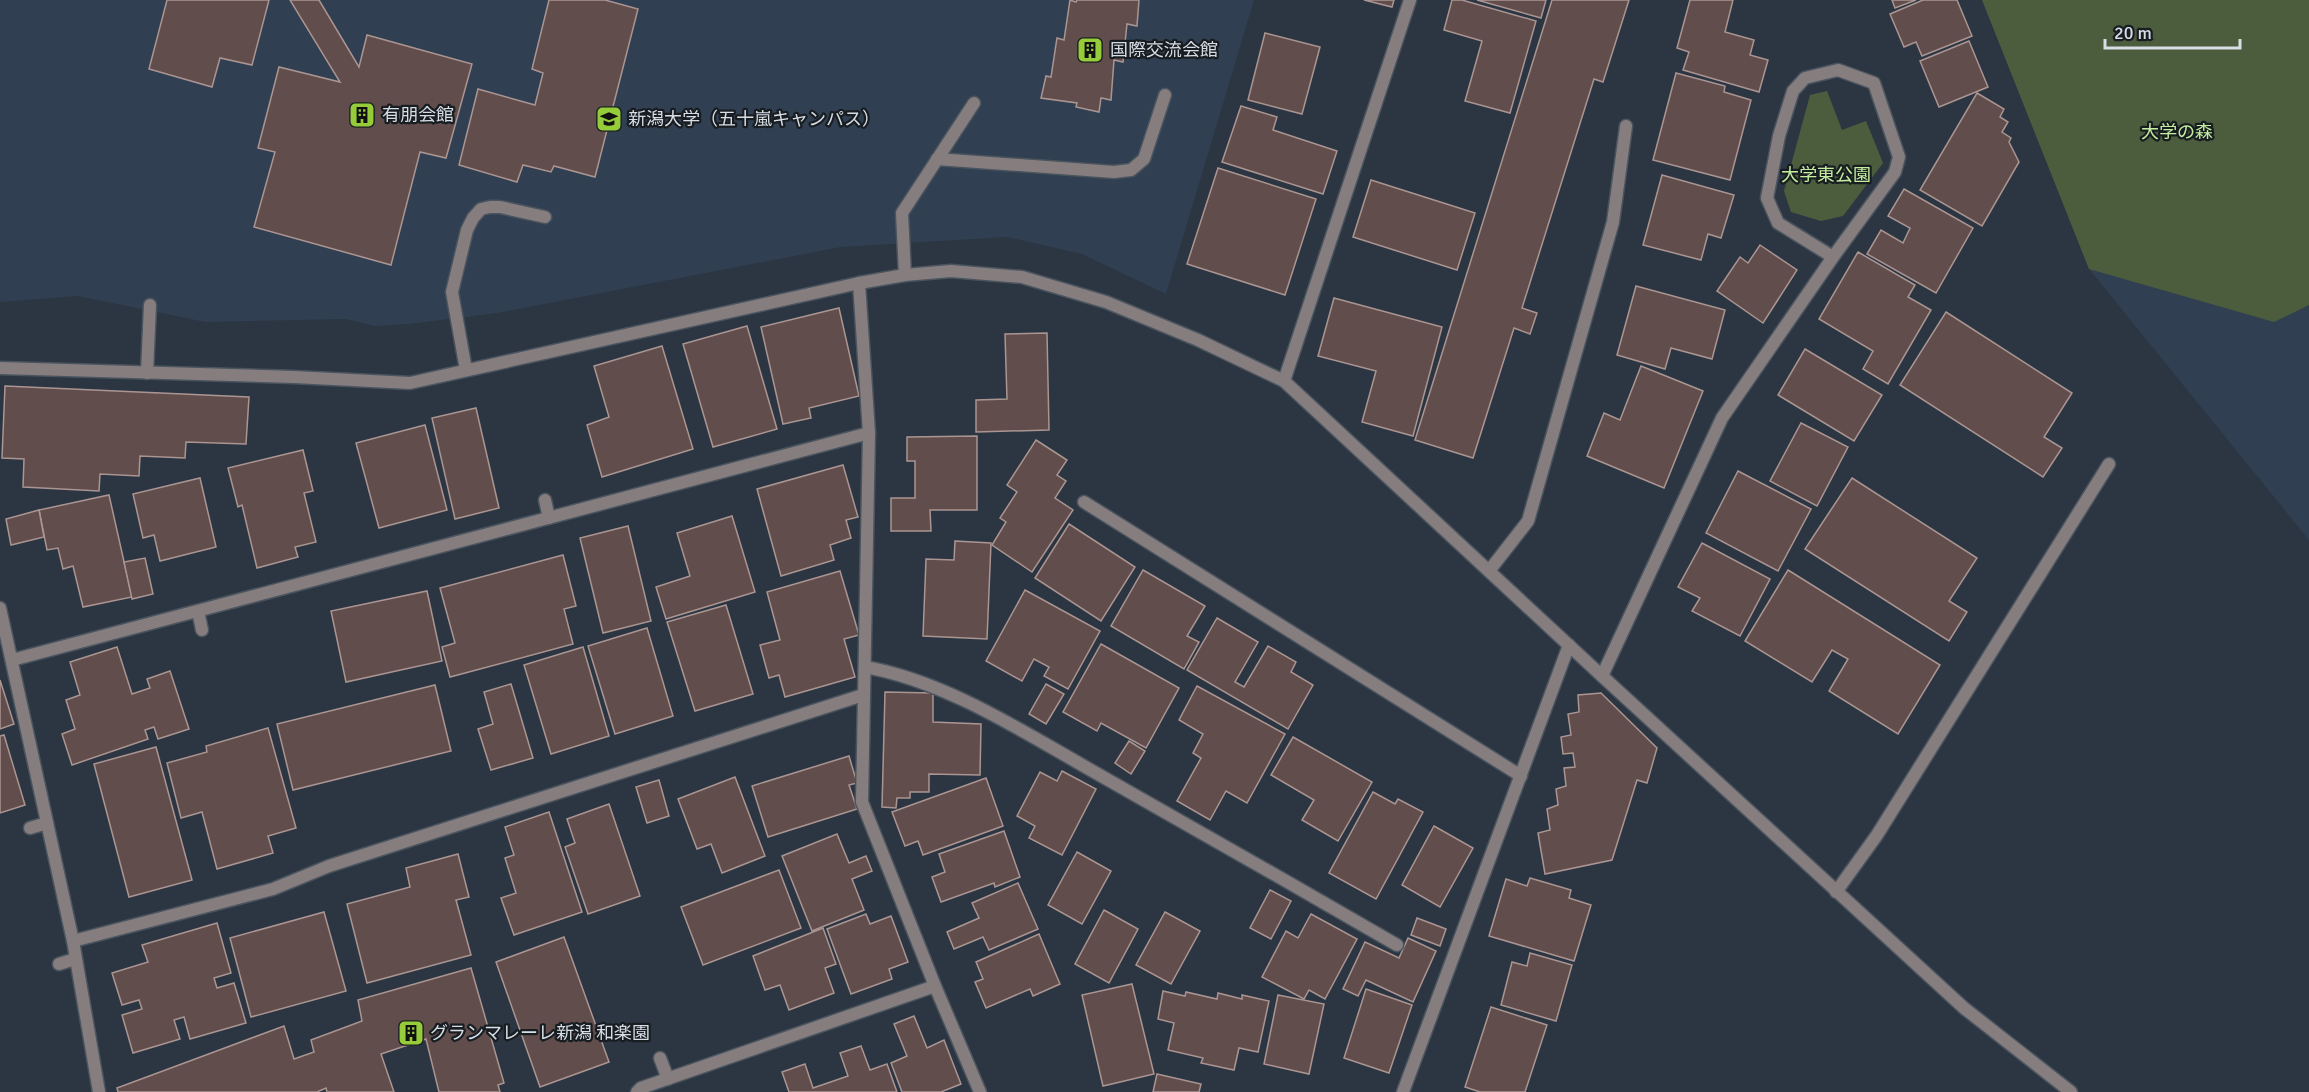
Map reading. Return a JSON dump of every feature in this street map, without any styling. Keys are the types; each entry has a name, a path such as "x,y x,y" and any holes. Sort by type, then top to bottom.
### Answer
{"street":[{"path":"1284,381 1410,0"},
{"path":"1602,676 1722,418 1833,257 1895,172 1899,157 1874,83 1838,70 1805,78 1794,91 1779,136 1767,198 1778,223 1833,257"},
{"path":"938,159 1114,172 1131,170 1144,159 1165,95"},
{"path":"906,275 902,213 974,103"},
{"path":"1489,571 1528,521 1613,222 1626,126"},
{"path":"466,370 452,292 467,230 473,218 481,209 490,207 545,217"},
{"path":"0,369 294,377 410,383 859,283 906,275 951,271 1023,277 1116,306 1198,340 1284,381 1964,1008 2071,1092"},
{"path":"859,283 869,433 862,802 980,1092"},
{"path":"147,373 150,305"},
{"path":"12,660 869,433"},
{"path":"1836,892 1877,835 2109,464"},
{"path":"545,500 549,518"},
{"path":"1084,502 1521,776"},
{"path":"0,608 73,941 99,1092"},
{"path":"198,611 202,630"},
{"path":"1403,1092 1569,645"},
{"path":"865,667 895,672 976,707 1397,945"},
{"path":"73,941 273,889 329,866 863,695"},
{"path":"30,828 47,823"},
{"path":"59,964 75,958"},
{"path":"637,1092 641,1088 935,986"},
{"path":"660,1058 668,1079"}],"shaded area":[{"name":"新潟大学（五十嵐キャンパス）","path":"0,0 1254,0 1166,294 1082,254 1007,237 841,247 497,313 375,326 346,319 205,322 78,296 0,302"},
{"name":"大学の森","path":"1982,0 2309,0 2309,540 2089,269"}],"green space":[{"name":"大学の森","path":"1982,0 2309,0 2309,305 2274,322 2089,269"},
{"name":"大学東公園","path":"1827,91 1842,130 1866,121 1883,163 1843,216 1821,221 1791,212 1784,191 1810,95"}],"building":[{"path":"167,0 269,0 252,65 220,58 212,87 149,69"},
{"name":"有朋会館","path":"290,0 319,0 359,67 367,35 472,64 446,158 420,152 391,265 254,227 275,152 258,148 279,67 340,82"},
{"path":"549,0 605,0 638,9 595,177 554,166 551,172 523,165 517,182 459,165 478,89 535,105 543,73 532,69"},
{"name":"国際交流会館","path":"1070,0 1076,2 1077,0 1139,0 1137,26 1127,24 1123,62 1114,60 1111,100 1101,98 1099,112 1076,107 1077,103 1041,98 1046,76 1051,77 1057,38 1064,40"},
{"path":"1364,0 1394,0 1392,7"},
{"path":"1452,0 1462,0 1536,21 1510,113 1465,101 1482,41 1444,30"},
{"path":"1477,0 1546,0 1541,18"},
{"path":"1552,0 1629,0 1603,82 1594,79 1522,308 1537,313 1530,334 1514,328 1473,458 1415,440"},
{"path":"1690,0 1733,0 1725,32 1754,40 1750,55 1768,60 1759,92 1683,70 1689,52 1677,48"},
{"path":"1892,0 1916,0 1895,8"},
{"path":"1923,0 1957,0 1972,36 1922,56 1916,42 1904,47 1890,14"},
{"path":"1265,33 1320,47 1302,114 1248,100"},
{"path":"1969,41 1988,87 1939,107 1920,61"},
{"path":"1676,73 1725,86 1724,92 1751,100 1730,180 1653,160"},
{"path":"1977,93 2004,109 2000,117 2008,122 2002,132 2011,138 2009,142 2019,162 1982,226 1920,190"},
{"path":"1241,106 1277,117 1273,130 1337,151 1323,194 1222,162"},
{"path":"1218,168 1316,199 1285,295 1187,264"},
{"path":"1662,175 1734,195 1721,238 1708,234 1701,260 1643,245"},
{"path":"1371,180 1475,213 1457,270 1353,237"},
{"path":"1904,189 1973,228 1936,293 1867,254 1881,230 1903,243 1910,228 1888,216"},
{"path":"1760,245 1797,270 1763,323 1717,291 1740,257 1748,263"},
{"path":"1858,252 1915,285 1908,297 1931,310 1888,384 1863,369 1873,351 1819,319"},
{"path":"1636,286 1725,310 1712,359 1671,348 1665,369 1617,355"},
{"path":"1334,298 1442,327 1413,436 1362,422 1376,371 1318,356"},
{"path":"839,308 859,396 809,408 811,418 783,424 761,327"},
{"path":"1946,312 2072,393 2044,437 2062,448 2043,477 1900,385"},
{"path":"747,326 777,429 713,447 683,344"},
{"path":"1047,333 1049,430 976,432 976,400 1007,399 1005,334"},
{"path":"662,346 693,449 602,477 587,425 609,417 594,366"},
{"path":"1805,349 1882,395 1854,441 1778,395"},
{"path":"1641,366 1703,391 1664,488 1587,456 1604,413 1620,420"},
{"path":"5,386 249,397 246,444 186,442 185,458 140,456 139,476 100,474 99,491 23,487 24,459 2,458"},
{"path":"476,408 499,508 455,519 432,418"},
{"path":"1801,423 1848,447 1817,506 1770,481"},
{"path":"425,425 447,510 379,528 356,443"},
{"path":"977,436 977,510 930,510 931,531 891,531 891,498 915,498 915,461 907,461 907,437"},
{"path":"1036,440 1067,460 1057,475 1066,481 1055,498 1073,510 1032,572 992,545 1006,522 1000,518 1017,492 1007,485"},
{"path":"303,450 313,491 304,493 316,542 295,547 298,557 257,568 242,505 238,507 228,468"},
{"path":"843,465 858,517 846,520 851,538 830,545 834,560 781,576 757,489"},
{"path":"1738,471 1811,509 1778,571 1706,533"},
{"path":"200,478 216,547 160,561 154,535 143,538 133,494"},
{"path":"1852,478 1977,558 1949,601 1967,612 1949,641 1805,549"},
{"path":"109,495 132,597 83,607 73,566 63,569 58,548 47,550 39,510"},
{"path":"39,510 44,537 11,545 6,519"},
{"path":"732,516 755,592 666,619 656,587 690,576 677,533"},
{"path":"1069,524 1135,567 1101,621 1035,578"},
{"path":"628,526 651,621 603,633 580,538"},
{"path":"955,541 991,543 987,639 923,636 926,559 954,560"},
{"path":"1702,543 1770,579 1740,636 1692,611 1700,598 1678,587"},
{"path":"563,555 576,606 564,609 573,644 450,677 442,647 455,643 440,588"},
{"path":"145,558 153,594 132,599 124,562"},
{"path":"1143,570 1205,606 1187,636 1199,642 1184,669 1111,626"},
{"path":"1788,570 1940,665 1898,734 1829,691 1848,659 1832,650 1812,682 1745,641"},
{"path":"840,571 859,635 844,639 855,677 785,697 779,675 769,678 760,645 780,640 767,592"},
{"path":"1025,590 1100,631 1068,689 1044,676 1049,667 1034,659 1022,681 986,661"},
{"path":"427,591 442,661 346,682 331,611"},
{"path":"726,605 753,694 695,711 667,622"},
{"path":"1217,618 1258,642 1235,682 1244,687 1268,646 1296,662 1291,672 1313,685 1288,729 1187,670"},
{"path":"647,628 673,716 615,734 588,646"},
{"path":"1101,644 1179,688 1146,748 1101,723 1097,731 1063,712"},
{"path":"117,647 132,694 150,688 147,679 170,671 189,729 158,739 154,727 145,730 148,739 72,765 62,734 75,729 66,700 80,695 70,662"},
{"path":"583,647 609,736 551,754 524,665"},
{"path":"0,680 14,724 0,729"},
{"path":"511,684 533,758 491,770 478,729 493,724 484,692"},
{"path":"1046,684 1064,694 1046,724 1029,714"},
{"path":"435,685 451,751 293,790 277,724"},
{"path":"1197,686 1285,734 1247,803 1226,791 1210,820 1177,801 1201,758 1193,753 1203,734 1179,720"},
{"path":"885,692 933,693 933,722 981,724 980,775 929,774 929,792 910,792 910,798 897,798 896,808 882,807"},
{"path":"1601,693 1657,748 1647,783 1637,780 1612,860 1545,874 1538,833 1550,830 1547,809 1558,805 1556,789 1566,786 1564,768 1575,767 1573,753 1563,754 1561,737 1571,735 1568,714 1579,712 1578,695"},
{"path":"268,728 296,828 268,836 273,853 217,869 202,812 181,818 167,763 207,752 206,746"},
{"path":"4,735 25,805 0,813 0,736"},
{"path":"1293,737 1372,782 1338,841 1302,820 1314,800 1271,775"},
{"path":"1129,741 1145,751 1131,774 1115,763"},
{"path":"156,747 192,880 129,897 94,764"},
{"path":"849,756 857,783 849,785 857,809 768,837 752,786"},
{"path":"1062,771 1096,789 1062,855 1029,838 1035,826 1017,816 1040,772 1057,781"},
{"path":"735,777 765,856 722,873 711,844 697,849 678,799"},
{"path":"986,778 1003,826 923,855 918,841 905,846 892,812"},
{"path":"659,780 669,816 647,823 636,787"},
{"path":"1373,792 1395,804 1398,799 1423,812 1376,899 1329,873"},
{"path":"609,804 640,896 588,914 565,847 575,843 567,819"},
{"path":"549,812 582,912 514,935 501,898 516,893 505,858 514,855 505,827"},
{"path":"1434,826 1473,848 1440,907 1402,885"},
{"path":"1004,831 1020,877 995,887 994,883 941,902 932,877 945,872 939,854"},
{"path":"837,834 849,863 866,856 872,871 852,879 864,910 812,931 782,856"},
{"path":"1077,852 1111,871 1082,924 1048,905"},
{"path":"458,854 469,897 456,900 471,955 367,983 347,904 410,887 406,868"},
{"path":"779,870 801,928 703,965 681,907"},
{"path":"1530,878 1571,890 1569,898 1591,905 1574,961 1489,936 1506,879 1527,886"},
{"path":"1018,883 1038,929 989,950 983,937 954,949 947,932 979,918 972,903"},
{"path":"1270,890 1291,901 1271,939 1250,928"},
{"path":"1104,910 1138,929 1109,983 1075,964"},
{"path":"324,912 346,991 251,1017 230,938"},
{"path":"1165,912 1200,931 1171,984 1136,965"},
{"path":"866,914 870,924 891,916 908,962 889,969 892,979 851,994 827,929"},
{"path":"1311,914 1357,939 1325,999 1309,990 1304,999 1262,977 1286,931 1298,938"},
{"path":"1417,918 1446,929 1440,946 1411,935"},
{"path":"217,923 231,973 214,978 217,988 234,983 246,1023 190,1039 184,1017 174,1020 180,1039 133,1053 122,1015 142,1009 139,1000 122,1005 112,973 148,962 142,945"},
{"path":"823,928 836,964 825,968 834,993 789,1010 780,985 765,990 753,956"},
{"path":"1039,934 1060,984 1033,996 1030,989 986,1008 975,982 983,979 976,962"},
{"path":"564,937 609,1062 540,1087 496,962"},
{"path":"1408,938 1436,951 1413,1002 1366,980 1358,996 1343,989 1365,942 1399,958"},
{"path":"1530,953 1572,965 1556,1021 1501,1005 1512,962 1527,966"},
{"name":"グランマレーレ新潟 和楽園","path":"471,968 504,1083 498,1085 500,1092 439,1092 426,1039 381,1054 394,1092 327,1092 326,1088 317,1092 118,1092 117,1088 284,1026 294,1059 314,1052 311,1040 362,1021 358,1000"},
{"path":"1132,984 1154,1074 1103,1086 1082,995"},
{"path":"1366,989 1412,1005 1389,1073 1344,1058"},
{"path":"1163,991 1185,996 1186,992 1217,999 1218,993 1242,999 1242,995 1269,1001 1258,1052 1239,1048 1234,1070 1201,1063 1203,1058 1168,1050 1174,1023 1158,1019"},
{"path":"1278,995 1324,1004 1309,1074 1264,1064"},
{"path":"1491,1007 1547,1025 1525,1092 1480,1092 1465,1087"},
{"path":"914,1016 927,1048 944,1040 961,1084 941,1092 902,1092 891,1063 907,1056 894,1024"},
{"path":"861,1046 870,1070 887,1064 897,1092 789,1092 782,1072 805,1064 813,1088 848,1076 840,1053"},
{"path":"1157,1074 1201,1084 1199,1092 1153,1092"}],"place":[{"name":"国際交流会館","path":"1090,50"},
{"name":"有朋会館","path":"362,115"},
{"name":"新潟大学（五十嵐キャンパス）","path":"609,119"},
{"name":"グランマレーレ新潟 和楽園","path":"411,1033"}]}
